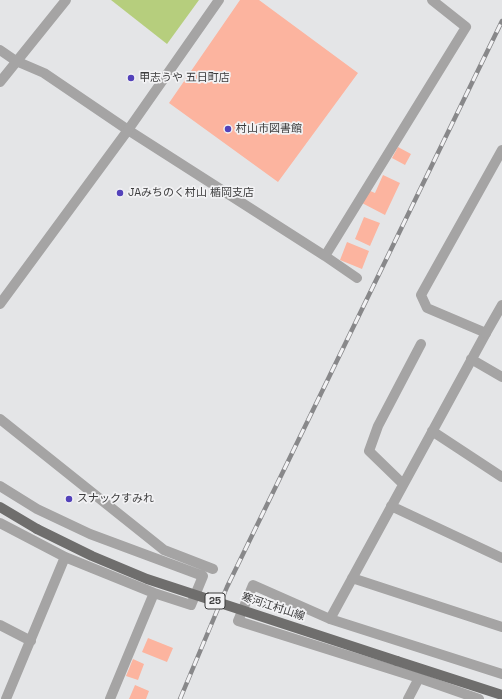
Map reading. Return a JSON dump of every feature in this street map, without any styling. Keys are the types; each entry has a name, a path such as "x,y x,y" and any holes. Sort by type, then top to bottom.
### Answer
{"main road":[{"name":"寒河江村山線","path":"0,507 37,529 92,556 147,579 502,695"}],"street":[{"path":"0,82 66,0"},
{"path":"0,304 128,130 219,0"},
{"path":"325,256 466,27 432,0"},
{"path":"0,50 16,61 44,73 128,130 357,278"},
{"path":"486,333 427,308 421,295 502,150"},
{"path":"330,620 486,333 499,317 502,305"},
{"path":"403,484 369,451 378,426 421,344"},
{"path":"471,360 502,377"},
{"path":"0,419 164,550 213,569"},
{"path":"432,431 502,477"},
{"path":"0,486 37,508 90,534 203,576 191,605 154,593 65,557 0,523"},
{"path":"391,506 502,558"},
{"path":"164,550 165,562"},
{"path":"9,698 65,557"},
{"path":"352,578 502,627"},
{"path":"479,699 419,678 238,621 253,585 330,620 502,674"},
{"path":"110,699 154,593"},
{"path":"0,625 31,641"},
{"path":"408,699 419,678"}],"green space":[{"path":"111,0 199,0 167,44"}],"building":[{"path":"240,0 259,0 358,73 278,182 169,103"},
{"path":"398,147 411,154 405,165 392,158"},
{"path":"383,175 400,183 385,215 362,203 368,190 375,193"},
{"path":"364,217 380,223 370,246 355,239"},
{"path":"347,242 369,251 362,269 340,260"},
{"path":"148,638 173,648 167,662 142,652"},
{"path":"133,659 144,664 138,680 126,676"},
{"path":"135,685 149,691 146,699 129,699"}],"railway":[{"path":"180,699 227,587 502,21"}],"place":[{"name":"甲志うや 五日町店","path":"131,78"},
{"name":"村山市図書館","path":"228,129"},
{"name":"JAみちのく村山 楯岡支店","path":"120,193"},
{"name":"スナックすみれ","path":"69,499"}]}
